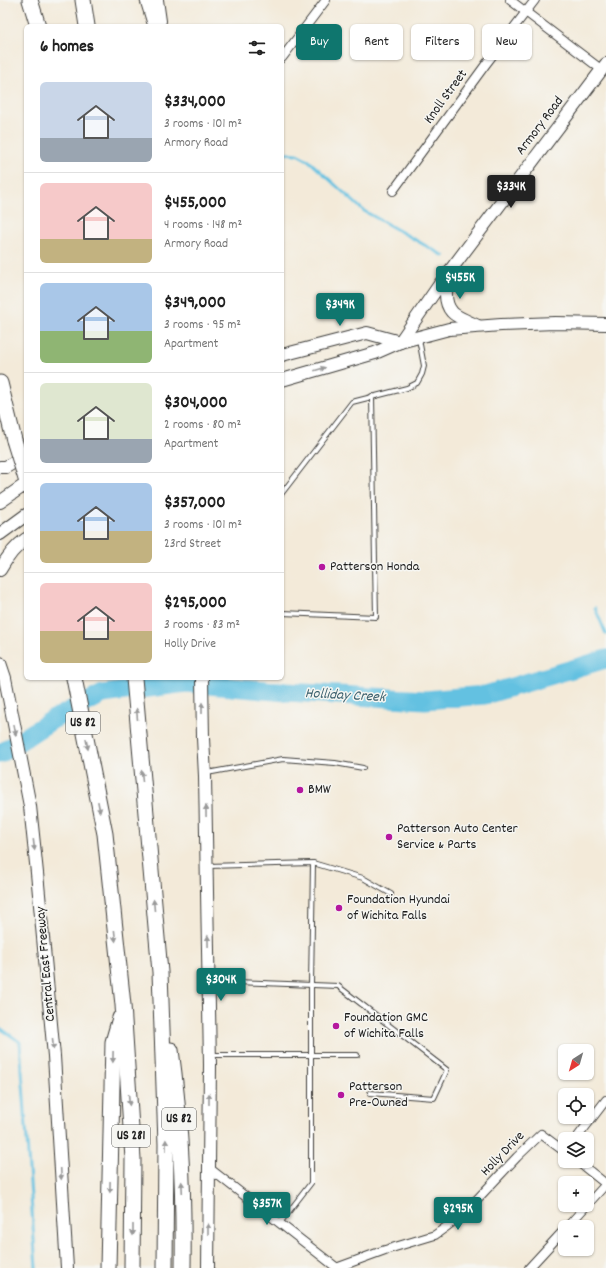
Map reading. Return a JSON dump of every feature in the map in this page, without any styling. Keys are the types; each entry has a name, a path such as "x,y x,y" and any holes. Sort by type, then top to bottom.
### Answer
{"highway":[{"path":"30,0 37,24"},
{"path":"83,0 87,24"},
{"path":"148,0 155,24"},
{"path":"0,383 14,440 24,472"},
{"path":"0,403 14,440"},
{"name":"US 82","path":"74,680 105,834 123,1005 113,1042 108,1268"},
{"name":"US 82","path":"134,680 160,972 178,1098 184,1226 183,1268"},
{"name":"US 281","path":"160,972 166,1144 165,1268"},
{"name":"US 281","path":"123,1005 133,1159 132,1268"},
{"path":"184,1226 188,1268"}],"main road":[{"path":"157,0 160,24"},
{"name":"Armory Road","path":"400,342 451,268 604,67"},
{"path":"451,268 446,286 447,302 453,313 478,326"},
{"path":"284,379 375,353 400,342 449,329 478,326 555,323 606,324"},
{"path":"284,354 367,333 400,342"},
{"path":"0,467 6,467 24,457"},
{"path":"0,502 24,485"},
{"path":"0,534 24,516"},
{"path":"0,570 4,563 24,541"},
{"name":"Central East Freeway","path":"2,669 30,806 54,1056 67,1268"},
{"path":"202,680 202,738 205,773 209,1055 208,1268"}],"street":[{"path":"284,55 326,0"},
{"path":"510,0 604,67"},
{"name":"Knoll Street","path":"393,190 535,0"},
{"path":"581,1132 606,1100"},
{"name":"Holly Drive","path":"336,1268 385,1250 435,1235 465,1212 541,1134 558,1147"},
{"path":"209,1168 336,1268"},
{"path":"573,1220 606,1184 586,1168"},
{"path":"529,1268 558,1237"}],"lane":[{"path":"284,490 352,402 407,388 417,383 424,366 419,337"},
{"path":"284,613 376,617 372,396"},
{"path":"205,773 283,759 334,763 363,768"},
{"path":"279,1223 311,1183 311,985 313,863"},
{"path":"206,866 313,863 363,878 391,894"},
{"path":"208,981 338,986 447,1070 434,1098 370,1093"},
{"path":"209,1055 357,1056"}],"waterway":[{"path":"284,153 297,154 308,160 364,211 444,256"},
{"path":"595,608 606,634"},
{"name":"Holliday Creek","path":"0,754 52,720 103,694 186,683 286,692 425,700 485,695 606,659"},
{"path":"0,1028 20,1042 36,1268"}],"place":[{"name":"Patterson Honda","path":"322,567"},
{"name":"BMW","path":"300,790"},
{"name":"Patterson Auto Center Service & Parts","path":"389,837"},
{"name":"Foundation Hyundai of Wichita Falls","path":"339,908"},
{"name":"Foundation GMC of Wichita Falls","path":"336,1026"},
{"name":"Patterson Pre-Owned","path":"341,1095"}]}
